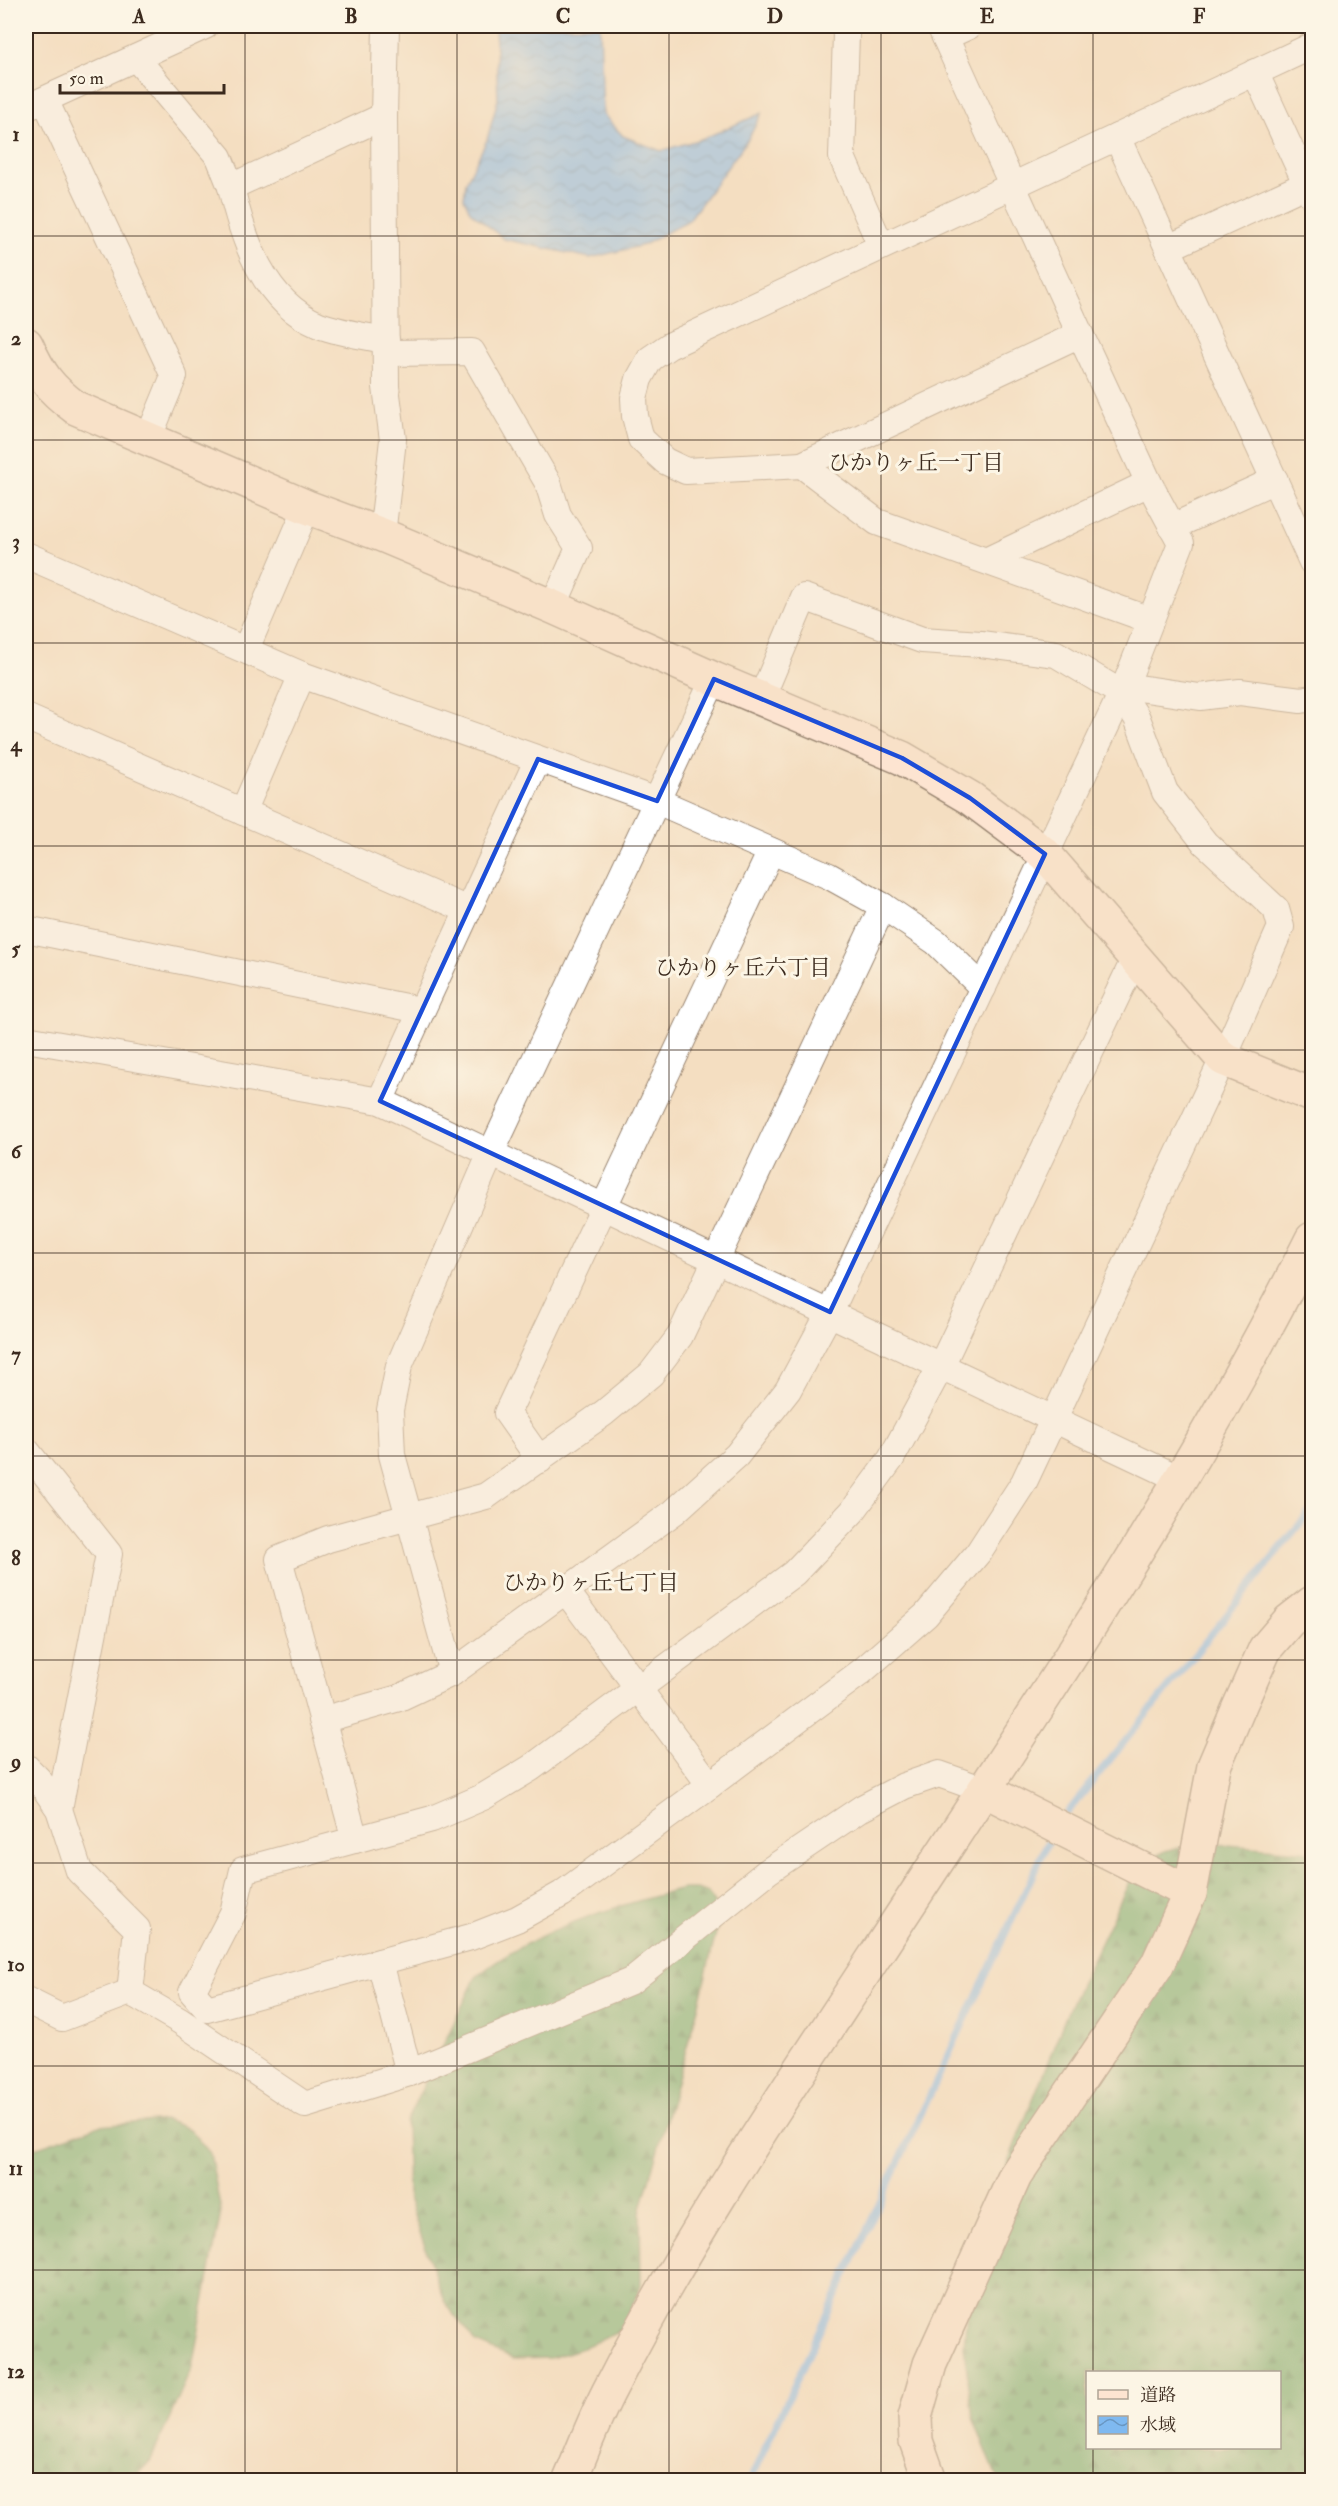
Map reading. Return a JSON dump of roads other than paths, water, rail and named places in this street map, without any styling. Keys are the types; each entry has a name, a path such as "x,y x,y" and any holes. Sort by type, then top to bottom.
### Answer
{"street":[{"path":"148,439 174,376 35,104 205,26"},
{"path":"382,535 393,440 386,387 384,116 386,26"},
{"path":"844,26 846,34 842,157 881,246"},
{"path":"322,1720 399,1698 452,1672 674,1512 737,1455 788,1390 830,1312 1123,690 1181,543 1149,483 943,31 969,26"},
{"path":"1080,334 802,465 686,471 665,461 641,439 635,416 634,398 639,379 650,360 669,346 1312,46"},
{"path":"136,58 219,157 231,187 251,255 266,279 297,312 317,324 387,346 472,352 548,483 558,515 579,548 553,607"},
{"path":"1167,248 1309,183 1255,72"},
{"path":"231,187 384,116"},
{"path":"1117,137 1312,562"},
{"path":"26,344 40,375 56,393 76,408 307,507 382,535 553,607 714,679 902,758 970,798 1045,854 1134,960 1223,1059 1312,1095"},
{"path":"802,465 877,522 1150,620"},
{"path":"1172,527 1275,480"},
{"path":"988,560 1149,483"},
{"path":"246,649 307,507"},
{"path":"26,555 302,675 657,801 829,876 883,906 936,942 983,988"},
{"path":"761,699 804,597 922,640 981,644 1056,654 1123,690 1200,697 1240,692 1301,700 1312,698"},
{"path":"243,812 302,675"},
{"path":"452,1672 392,1455 390,1410 399,1366 490,1153 714,679"},
{"path":"1123,690 1137,718 1165,792 1205,843 1276,909 1281,927 1223,1059 1024,1482 978,1553 926,1615 861,1672 562,1894 517,1919 471,1937 207,2009 192,1992 233,1913 243,1870 432,1819 483,1797 531,1768 794,1573 852,1512 891,1459 941,1365 1134,960"},
{"path":"26,717 468,910"},
{"path":"380,1101 420,1010 538,759"},
{"path":"540,1460 507,1413 771,851"},
{"path":"355,1840 279,1559 327,1539 486,1496 604,1413 651,1374 680,1336 883,906"},
{"path":"26,929 420,1010"},
{"path":"26,1039 380,1101 603,1207 717,1258 1182,1480"},
{"path":"570,2481 609,2390 663,2289 765,2124 1087,1634 1182,1480 1312,1239"},
{"path":"26,1450 109,1554 59,1809"},
{"path":"566,1591 710,1785"},
{"path":"930,2481 916,2441 917,2408 930,2364 976,2258 1015,2176 1157,1965 1190,1893 1214,1766 1240,1705 1264,1649 1289,1621 1312,1603"},
{"path":"26,1767 38,1779 59,1809 80,1871 137,1929 130,1992"},
{"path":"130,1992 180,2021 305,2105 408,2073 631,1981 767,1872 862,1808 904,1786 939,1773 984,1790 1190,1893"},
{"path":"380,1962 408,2073"},
{"path":"26,2000 62,2018 130,1992"}],"water":[{"path":"495,26 600,26 603,114 623,136 661,151 707,137 762,113 748,139 689,220 644,245 590,258 504,239 470,211 464,198 466,182 487,140 498,99"}],"waterway":[{"path":"1068,1812 1312,1509"},
{"path":"750,2480 1050,1838"}],"district":[{"name":"ひかりヶ丘一丁目","path":"916,462"},
{"name":"ひかりヶ丘六丁目","path":"743,967"},
{"name":"ひかりヶ丘七丁目","path":"591,1582"}]}
